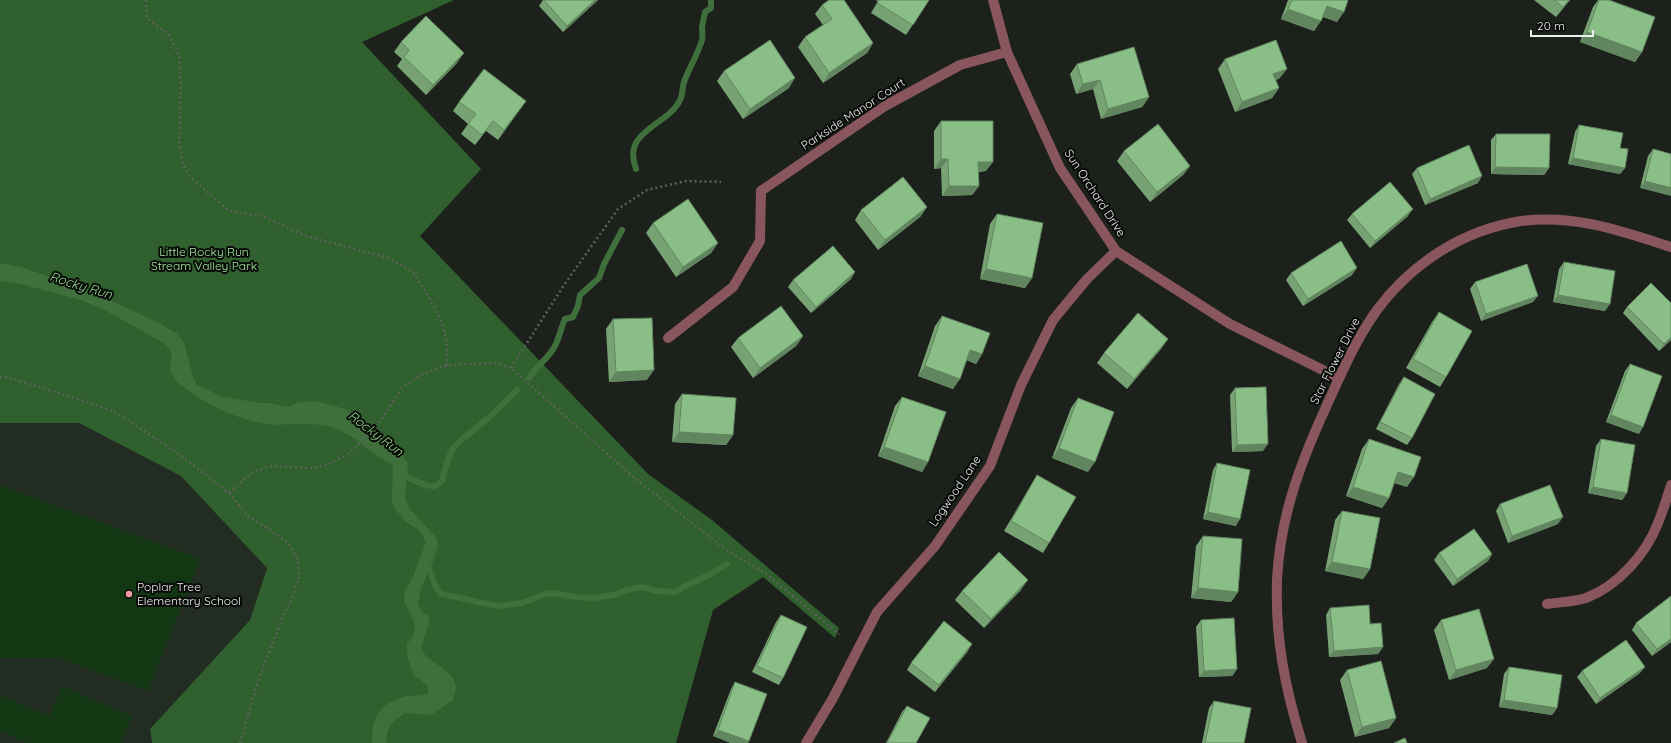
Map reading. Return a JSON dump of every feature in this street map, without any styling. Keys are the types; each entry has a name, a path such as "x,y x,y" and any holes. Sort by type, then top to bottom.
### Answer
{"street":[{"name":"Sun Orchard Drive","path":"993,0 1007,52 1060,168 1116,251 1230,324 1339,378"},
{"name":"Parkside Manor Court","path":"668,338 733,287 760,241 761,191 885,106 960,64 1007,52"},
{"name":"Star Flower Drive","path":"1302,743 1286,690 1278,635 1277,580 1282,536 1291,493 1305,453 1339,378 1367,326 1390,293 1408,275 1449,245 1472,234 1496,226 1522,221 1544,219 1592,223 1624,231 1671,247"},
{"name":"Logwood Lane","path":"806,743 833,698 877,612 935,546 990,466 1021,385 1053,320 1087,279 1116,251"},
{"path":"1547,604 1584,599 1597,593 1614,581 1632,564 1650,539 1658,523 1671,485"}],"path":[{"path":"146,0 147,18 168,34 179,54 181,84 179,142 182,164 189,176 229,211 262,216 306,236 389,258 413,272 426,292 442,322 447,342 447,366"},
{"path":"512,368 564,285 618,209 647,190 686,181 721,182"},
{"path":"229,493 254,471 272,466 312,468 329,464 350,453 381,420 402,388 420,375 447,366 496,363 512,368 638,481 728,551 765,573 839,634"},
{"path":"0,377 9,378 91,403 115,412 183,458 229,493 248,516 289,544 298,560 299,578 258,681 240,743"}],"shaded area":[{"name":"Poplar Tree Elementary School","path":"0,423 79,423 182,476 267,568 250,620 150,729 152,743 0,743"},
{"path":"0,485 201,559 148,691 58,658 0,658"},
{"path":"62,686 132,716 121,743 27,743 0,731 0,695 49,716"}],"green space":[{"name":"Little Rocky Run Stream Valley Park","path":"0,0 454,0 362,42 481,169 420,236 648,474 712,520 839,628 835,638 763,577 713,610 676,743 152,743 150,729 250,620 267,568 181,476 79,423 0,423"}],"water":[{"name":"Rocky Run","path":"0,263 24,268 93,292 161,324 177,334 184,343 193,377 197,385 223,397 260,403 288,407 299,402 315,401 345,409 384,439 404,457 408,463 405,496 408,507 436,537 438,544 435,557 421,588 418,603 421,610 429,616 429,622 421,648 429,658 445,670 454,680 456,687 453,700 431,715 404,713 393,722 389,728 387,743 372,743 374,723 382,708 387,704 406,696 428,693 428,686 413,674 407,655 407,644 413,636 415,630 413,619 404,601 405,591 413,577 426,542 419,530 406,522 395,509 392,502 393,465 347,434 331,427 315,424 267,424 256,422 233,415 211,405 190,392 175,379 170,370 172,357 171,353 169,348 163,342 101,308 81,300 21,284 0,281"}],"building":[{"path":"544,0 595,0 567,26"},
{"path":"829,0 844,0 873,43 829,73 805,37 832,19 822,5"},
{"path":"879,0 929,0 913,25 877,3"},
{"path":"1292,0 1348,0 1344,12 1327,6 1321,21 1288,9"},
{"path":"1554,0 1569,0 1563,7"},
{"path":"1599,0 1609,0 1655,17 1642,52 1587,32"},
{"path":"426,16 464,53 433,85 404,57 409,50 401,42"},
{"path":"770,40 795,78 750,109 724,71"},
{"path":"1276,40 1287,69 1273,74 1279,88 1242,102 1225,59"},
{"path":"1134,47 1149,97 1108,109 1100,80 1083,84 1077,64"},
{"path":"484,69 526,101 504,130 493,121 482,135 468,124 476,114 459,102"},
{"path":"941,121 993,121 993,162 978,162 979,186 949,186 948,159 941,159"},
{"path":"1158,124 1190,166 1157,192 1124,151"},
{"path":"1579,125 1623,133 1620,148 1628,149 1625,168 1573,158"},
{"path":"1496,134 1550,134 1549,168 1495,167"},
{"path":"1469,145 1482,176 1430,199 1417,168"},
{"path":"1653,149 1671,154 1671,188 1645,181"},
{"path":"903,177 927,207 885,240 861,210"},
{"path":"1390,182 1413,209 1375,241 1352,214"},
{"path":"688,199 718,243 683,267 653,223"},
{"path":"997,214 1043,223 1032,278 986,269"},
{"path":"1341,241 1357,268 1308,299 1291,273"},
{"path":"833,246 855,272 816,307 793,280"},
{"path":"1564,262 1615,271 1610,304 1558,295"},
{"path":"1527,264 1538,296 1486,314 1475,282"},
{"path":"1651,283 1671,303 1671,337 1664,344 1627,307"},
{"path":"781,306 803,336 760,368 738,338"},
{"path":"1439,312 1472,331 1446,377 1413,359"},
{"path":"1138,313 1168,339 1134,379 1104,353"},
{"path":"942,316 990,333 982,354 970,350 960,379 925,366"},
{"path":"652,318 654,370 616,372 613,319"},
{"path":"1630,364 1662,376 1643,427 1611,415"},
{"path":"1404,377 1435,394 1412,438 1380,422"},
{"path":"1266,387 1268,444 1237,445 1235,388"},
{"path":"682,394 736,398 733,435 679,432"},
{"path":"902,397 946,412 928,462 884,447"},
{"path":"1078,398 1114,412 1095,462 1059,448"},
{"path":"1369,439 1421,457 1414,477 1398,472 1389,498 1353,487"},
{"path":"1601,439 1635,445 1627,493 1593,487"},
{"path":"1217,463 1250,470 1240,519 1208,512"},
{"path":"1037,475 1076,497 1049,543 1011,521"},
{"path":"1550,485 1563,517 1512,536 1500,504"},
{"path":"1342,511 1380,518 1370,569 1332,562"},
{"path":"1474,529 1492,554 1457,579 1439,553"},
{"path":"1203,536 1242,539 1238,592 1198,588"},
{"path":"999,552 1028,580 991,619 962,591"},
{"path":"1671,596 1671,639 1657,649 1636,623"},
{"path":"1369,605 1370,624 1381,623 1383,647 1334,651 1330,608"},
{"path":"1479,609 1494,659 1456,670 1441,620"},
{"path":"781,615 807,627 783,678 757,666"},
{"path":"1234,618 1237,669 1204,671 1201,620"},
{"path":"944,621 972,644 939,685 911,663"},
{"path":"1626,640 1645,667 1600,698 1582,671"},
{"path":"1381,661 1396,718 1362,727 1347,670"},
{"path":"1509,667 1562,675 1557,708 1504,700"},
{"path":"735,682 767,694 749,741 718,730"},
{"path":"1214,701 1251,708 1244,743 1205,743"},
{"path":"907,706 930,718 916,743 887,743"},
{"path":"1405,738 1407,743 1394,743"}],"waterway":[{"path":"636,169 633,156 635,145 640,137 674,109 681,98 684,82 702,40 702,27 705,12 711,8 711,0"},
{"path":"529,378 555,346 565,319 573,317 578,306 580,295 599,278 604,264 622,230"},
{"path":"402,473 422,484 431,486 438,484 442,481 449,456 456,445 490,416 517,390"},
{"path":"426,563 441,594 498,606 522,603 545,594 554,593 575,597 594,598 618,594 625,590 643,587 657,591 675,592 727,564"}],"place":[{"name":"Poplar Tree Elementary School","path":"129,594"}]}
